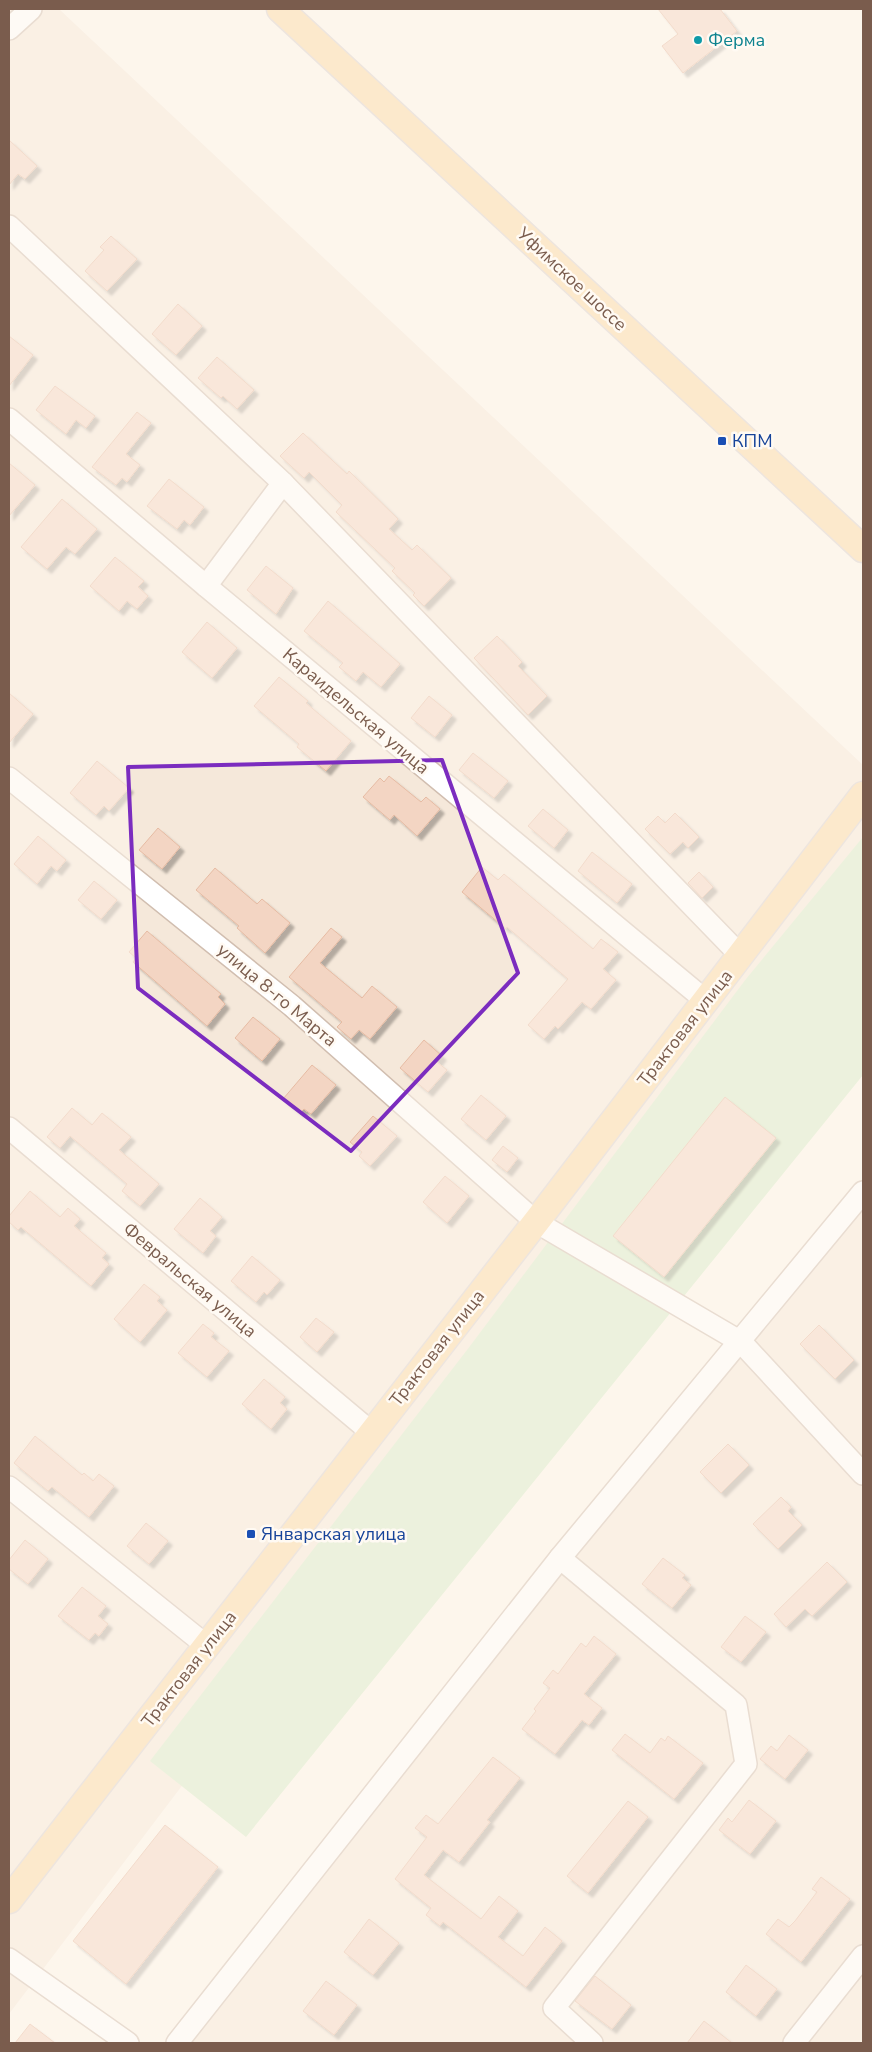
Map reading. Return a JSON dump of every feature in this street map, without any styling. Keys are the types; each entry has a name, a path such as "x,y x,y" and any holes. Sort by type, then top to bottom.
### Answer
{"main road":[{"name":"Уфимское шоссе","path":"280,9 863,549"},
{"name":"Трактовая улица","path":"10,1896 536,1222 863,795"}],"street":[{"path":"9,29 31,9"},
{"path":"9,226 283,483 741,956"},
{"name":"Караидельская улица","path":"9,419 206,586 705,1000"},
{"path":"206,586 283,483"},
{"name":"улица 8-го Марта","path":"9,778 292,1006 536,1222 741,1342 863,1474"},
{"name":"Февральская улица","path":"9,1128 371,1432"},
{"path":"177,2043 560,1558 741,1342 863,1192"},
{"path":"9,1487 207,1646"},
{"path":"560,1558 736,1705 746,1764 554,2008 592,2043"},
{"path":"802,2039 863,1956"},
{"path":"9,1959 128,2043"}],"highlighted area":[{"path":"442,760 518,973 351,1151 138,988 128,767"}],"shaded area":[{"path":"9,9 59,9 863,765 863,887 9,2014"},
{"path":"863,1210 863,2043 169,2043"}],"green space":[{"path":"863,837 863,1075 246,1837 150,1761 467,1350 746,979"}],"building":[{"name":"Ферма","path":"658,9 720,9 737,31 683,73 662,46 678,34"},
{"path":"9,140 37,166 25,179 18,174 9,185"},
{"path":"111,236 137,259 107,291 85,271 104,250 100,247"},
{"path":"178,304 202,326 176,355 152,334"},
{"path":"9,336 33,355 9,386"},
{"path":"217,357 254,390 237,409 198,378"},
{"path":"55,386 95,416 86,428 76,420 66,434 36,410"},
{"path":"137,412 151,423 126,454 140,465 127,482 122,478 116,485 92,467"},
{"path":"303,433 347,474 349,471 398,519 389,529 412,550 417,545 451,578 424,606 413,595 415,593 392,571 395,568 336,512 342,505 309,472 304,478 280,456"},
{"path":"9,463 35,485 9,516"},
{"path":"169,479 204,507 190,525 184,520 177,529 147,506"},
{"path":"62,499 97,529 75,554 66,547 47,569 21,547"},
{"path":"115,557 144,581 138,587 148,596 137,609 127,601 119,611 90,586"},
{"path":"266,566 293,588 276,614 247,590"},
{"path":"328,601 400,664 381,687 363,672 356,681 339,667 343,663 304,631"},
{"path":"207,622 237,648 212,678 182,652"},
{"path":"497,636 522,662 518,666 547,696 528,715 474,658"},
{"path":"279,677 351,741 326,771 297,747 299,744 254,706"},
{"path":"9,693 33,714 9,743"},
{"path":"429,696 452,715 435,737 411,718"},
{"path":"473,753 508,781 494,798 459,770"},
{"path":"97,761 129,788 109,811 104,806 96,815 70,793"},
{"path":"389,776 421,802 426,797 440,809 417,836 394,815 390,820 363,797 380,778 384,782"},
{"path":"543,809 568,830 554,848 528,826"},
{"path":"675,813 699,837 688,848 683,842 670,854 645,829 658,816 665,823"},
{"path":"158,828 180,847 162,869 139,850"},
{"path":"38,836 66,860 57,871 51,866 37,884 14,864"},
{"path":"592,852 632,884 617,903 578,871"},
{"path":"482,867 498,880 504,874 593,949 601,939 618,952 603,969 616,980 591,1009 582,1002 558,1029 555,1026 544,1039 528,1025 568,979 462,892"},
{"path":"215,868 257,904 262,899 290,923 265,953 237,928 239,926 196,890"},
{"path":"699,872 713,887 702,898 688,883"},
{"path":"94,881 117,900 101,919 78,900"},
{"path":"331,928 342,937 320,963 362,998 372,986 397,1007 370,1039 359,1030 351,1039 337,1027 342,1022 289,977"},
{"path":"147,931 221,994 218,997 225,1004 207,1026 133,962 136,958 129,952"},
{"path":"253,1017 280,1039 262,1061 235,1038"},
{"path":"424,1040 442,1056 437,1062 447,1070 428,1092 400,1068"},
{"path":"312,1065 336,1085 311,1114 304,1109 300,1113 283,1099"},
{"path":"481,1095 506,1116 486,1140 461,1119"},
{"path":"725,1097 776,1138 664,1277 613,1236"},
{"path":"72,1108 92,1125 102,1113 131,1137 119,1150 159,1184 140,1206 122,1191 127,1184 70,1136 60,1148 47,1137"},
{"path":"373,1116 397,1136 370,1166 359,1156 362,1152 350,1142"},
{"path":"503,1146 518,1158 507,1172 492,1160"},
{"path":"445,1176 469,1196 447,1223 423,1202"},
{"path":"30,1191 60,1217 68,1208 80,1219 74,1226 106,1253 102,1258 109,1264 91,1286 21,1227 18,1230 9,1222 9,1216"},
{"path":"200,1198 222,1217 210,1231 216,1236 203,1253 174,1229"},
{"path":"252,1256 280,1280 267,1295 264,1292 256,1302 231,1281"},
{"path":"144,1284 160,1297 157,1301 167,1310 140,1342 114,1319"},
{"path":"316,1318 334,1332 317,1352 300,1337"},
{"path":"203,1324 214,1333 211,1337 229,1351 207,1377 178,1353"},
{"path":"819,1325 854,1360 835,1379 800,1344"},
{"path":"264,1379 285,1397 280,1403 287,1409 271,1429 242,1404"},
{"path":"35,1436 82,1475 84,1473 93,1481 99,1474 114,1486 89,1517 52,1487 48,1491 14,1463"},
{"path":"728,1444 749,1465 721,1493 700,1472"},
{"path":"781,1497 791,1507 788,1511 802,1525 778,1549 753,1524"},
{"path":"146,1523 168,1541 149,1564 127,1546"},
{"path":"25,1540 48,1559 28,1584 9,1569 9,1560"},
{"path":"663,1558 685,1575 682,1578 691,1585 672,1608 642,1584"},
{"path":"827,1562 847,1582 812,1616 805,1609 786,1627 774,1614"},
{"path":"82,1587 106,1606 98,1616 108,1624 99,1636 95,1633 89,1640 58,1616"},
{"path":"745,1616 766,1632 741,1662 721,1647"},
{"path":"594,1636 616,1654 584,1694 602,1708 589,1725 582,1720 555,1754 522,1729 550,1688 543,1683 553,1670 558,1674 581,1643 586,1647"},
{"path":"625,1734 650,1753 661,1738 665,1741 668,1736 703,1763 674,1799 612,1750"},
{"path":"789,1735 808,1750 785,1779 760,1759 771,1746 777,1751"},
{"path":"493,1757 520,1778 487,1820 490,1822 459,1862 443,1850 424,1875 481,1919 499,1896 518,1911 498,1937 523,1956 545,1927 562,1941 526,1987 443,1922 440,1926 426,1915 431,1908 395,1879 427,1837 415,1828 426,1815 438,1824"},
{"path":"749,1800 776,1821 750,1854 719,1830 728,1818 732,1822"},
{"path":"628,1801 648,1817 588,1893 567,1876"},
{"path":"165,1825 218,1867 126,1984 73,1941"},
{"path":"821,1877 850,1899 801,1962 766,1934 778,1919 789,1927 795,1921 817,1892 812,1889"},
{"path":"369,1919 399,1943 373,1975 344,1952"},
{"path":"746,1965 777,1989 756,2016 726,1992"},
{"path":"595,1976 631,2005 612,2029 575,2001"},
{"path":"326,1981 357,2005 334,2035 303,2011"},
{"path":"704,2021 732,2043 687,2043"},
{"path":"30,2024 55,2043 15,2043"}],"place":[{"name":"Ферма","path":"698,40"},
{"name":"КПМ","path":"722,441"},
{"name":"Январская улица","path":"251,1534"}]}
